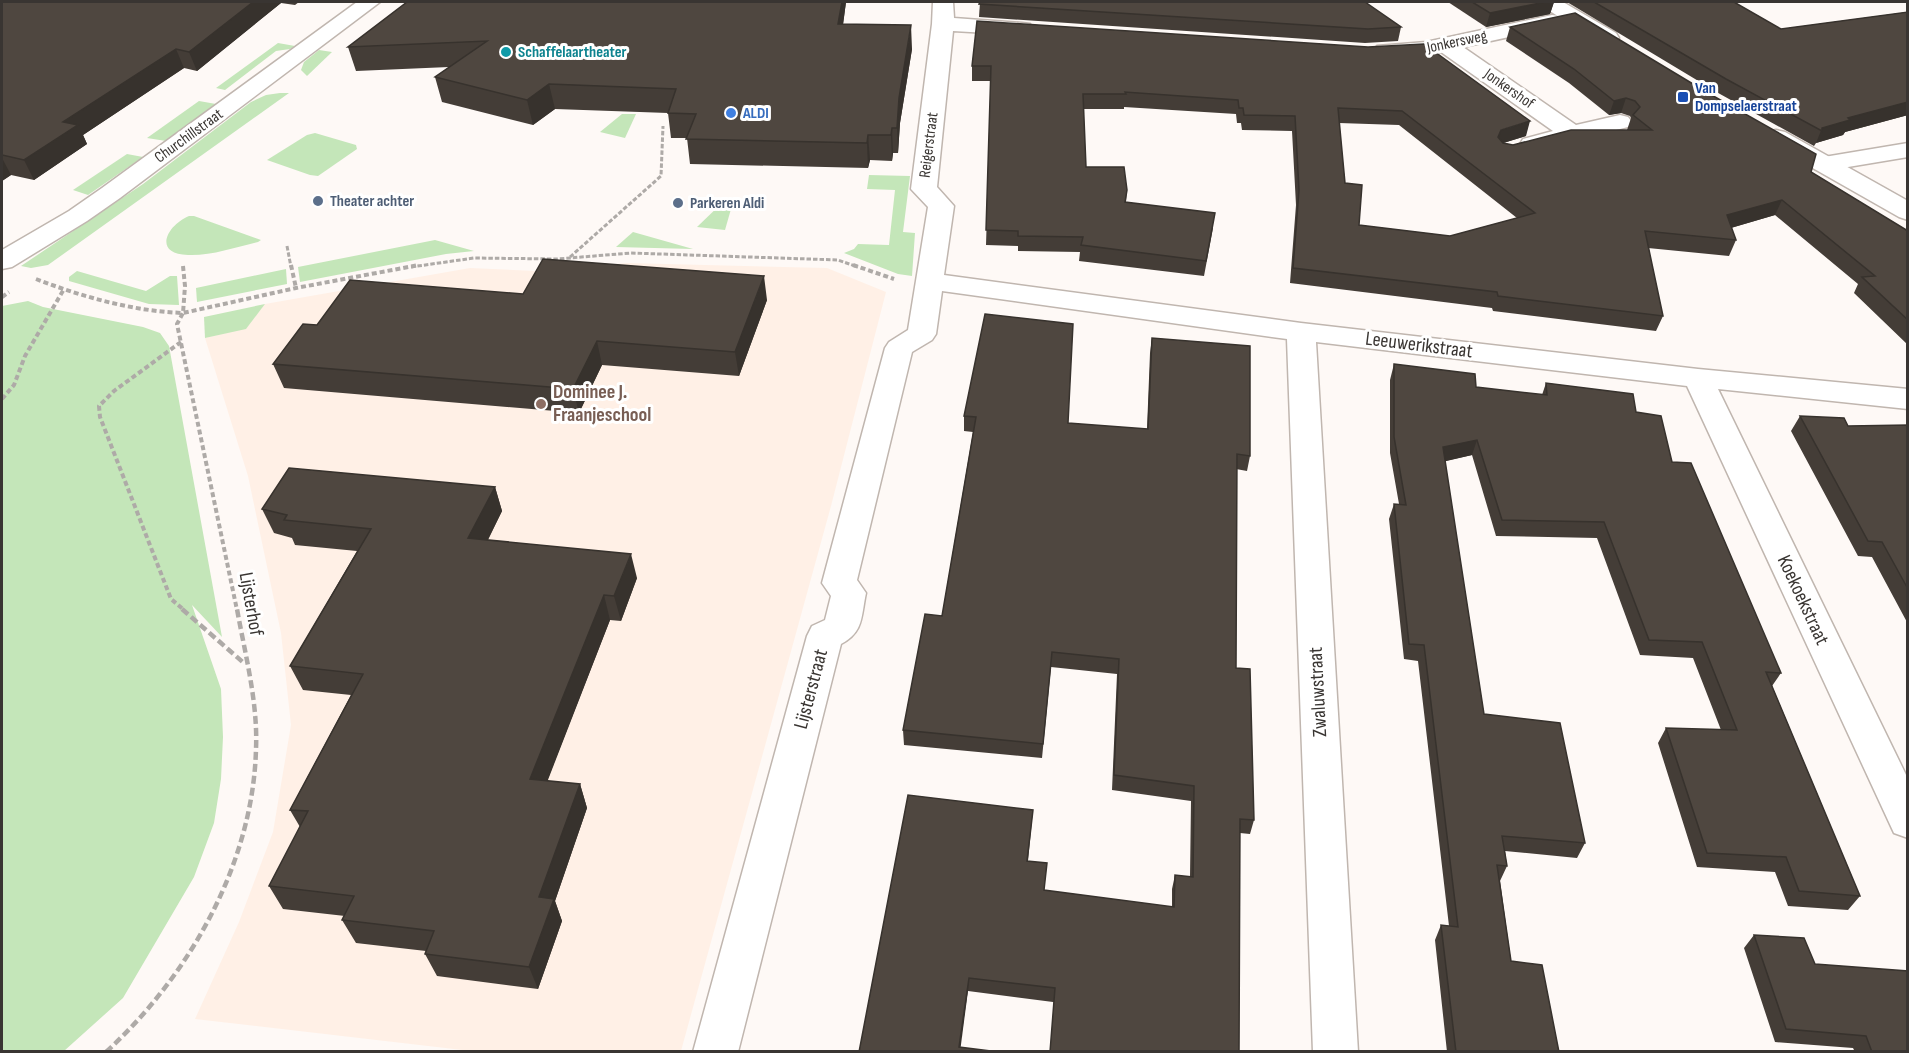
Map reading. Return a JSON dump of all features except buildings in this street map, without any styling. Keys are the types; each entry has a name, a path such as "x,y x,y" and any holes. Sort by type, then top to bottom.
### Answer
{"street":[{"name":"Churchillstraat","path":"2,261 78,216 111,193 370,2"},
{"path":"1549,2 1623,47"},
{"path":"943,13 1048,31"},
{"name":"Reigerstraat","path":"931,281 941,206 924,189 943,13"},
{"name":"Jonkersweg","path":"1365,51 1410,50 1445,45 1574,17"},
{"name":"Jonkershof","path":"1445,45 1572,134"},
{"path":"1508,151 1620,122"},
{"path":"1752,124 1908,212"},
{"path":"1824,164 1908,150"},
{"name":"Leeuwerikstraat","path":"931,281 1301,332 1698,378 1908,399"},
{"name":"Lijsterstraat","path":"715,1052 825,636 841,628 849,593 839,583 899,348 922,334 931,281"},
{"name":"Zwaluwstraat","path":"1301,332 1336,1052"},
{"name":"Koekoekstraat","path":"1698,378 1908,821"}],"path":[{"path":"570,257 661,176 663,126"},
{"path":"287,246 296,288"},
{"path":"34,278 64,289 153,312 183,313 296,288 447,260 631,253 838,260 897,280 931,281"},
{"name":"Lijsterhof","path":"106,1052 148,1013 171,983 214,905 242,834 255,765 256,744 246,665 228,557 177,324 183,313 185,286 183,266"},
{"path":"2,399 14,385 25,356 64,289"},
{"path":"181,342 114,391 99,406 100,417 171,599 246,665"}],"shaded area":[{"path":"627,263 827,268 886,292 831,506 681,1051 471,1051 195,1019 239,922 273,832 291,725 281,633 248,476 205,338 246,328 265,304 470,268 536,271"}],"green space":[{"path":"278,43 295,46 276,51 225,90 216,88"},
{"path":"319,50 332,52 307,76 301,70 304,62"},
{"path":"289,93 48,265 31,268 21,266 143,184 251,102 266,95"},
{"path":"199,101 216,104 166,141 147,138"},
{"path":"622,114 636,114 625,138 600,132"},
{"path":"315,133 356,145 357,149 318,176 267,160 307,135"},
{"path":"127,154 143,157 88,195 73,190"},
{"path":"869,175 910,176 903,232 915,233 912,276 898,274 844,253 854,249 858,244 889,245 895,190 867,189"},
{"path":"723,202 733,202 725,230 697,227"},
{"path":"189,216 261,240 206,254 188,255 170,250 167,238 170,232 181,220"},
{"path":"633,232 693,249 616,247"},
{"path":"435,240 474,251 446,254 300,282 298,267"},
{"path":"286,269 287,284 197,302 196,288"},
{"path":"77,271 146,291 170,276 177,276 179,305 149,304 69,281 69,277"},
{"path":"28,301 43,307 143,327 160,333 169,346 222,637 192,605 221,689 223,737 221,779 214,823 194,877 123,998 64,1051 2,1051 2,306"},
{"path":"265,304 246,329 205,338 204,317"}],"place":[{"name":"Schaffelaartheater","path":"506,52"},
{"name":"Van Dompselaerstraat","path":"1683,97"},
{"name":"ALDI","path":"731,113"},
{"name":"Theater achter","path":"318,201"},
{"name":"Parkeren Aldi","path":"678,203"},
{"name":"Dominee J. Fraanjeschool","path":"541,404"}]}
